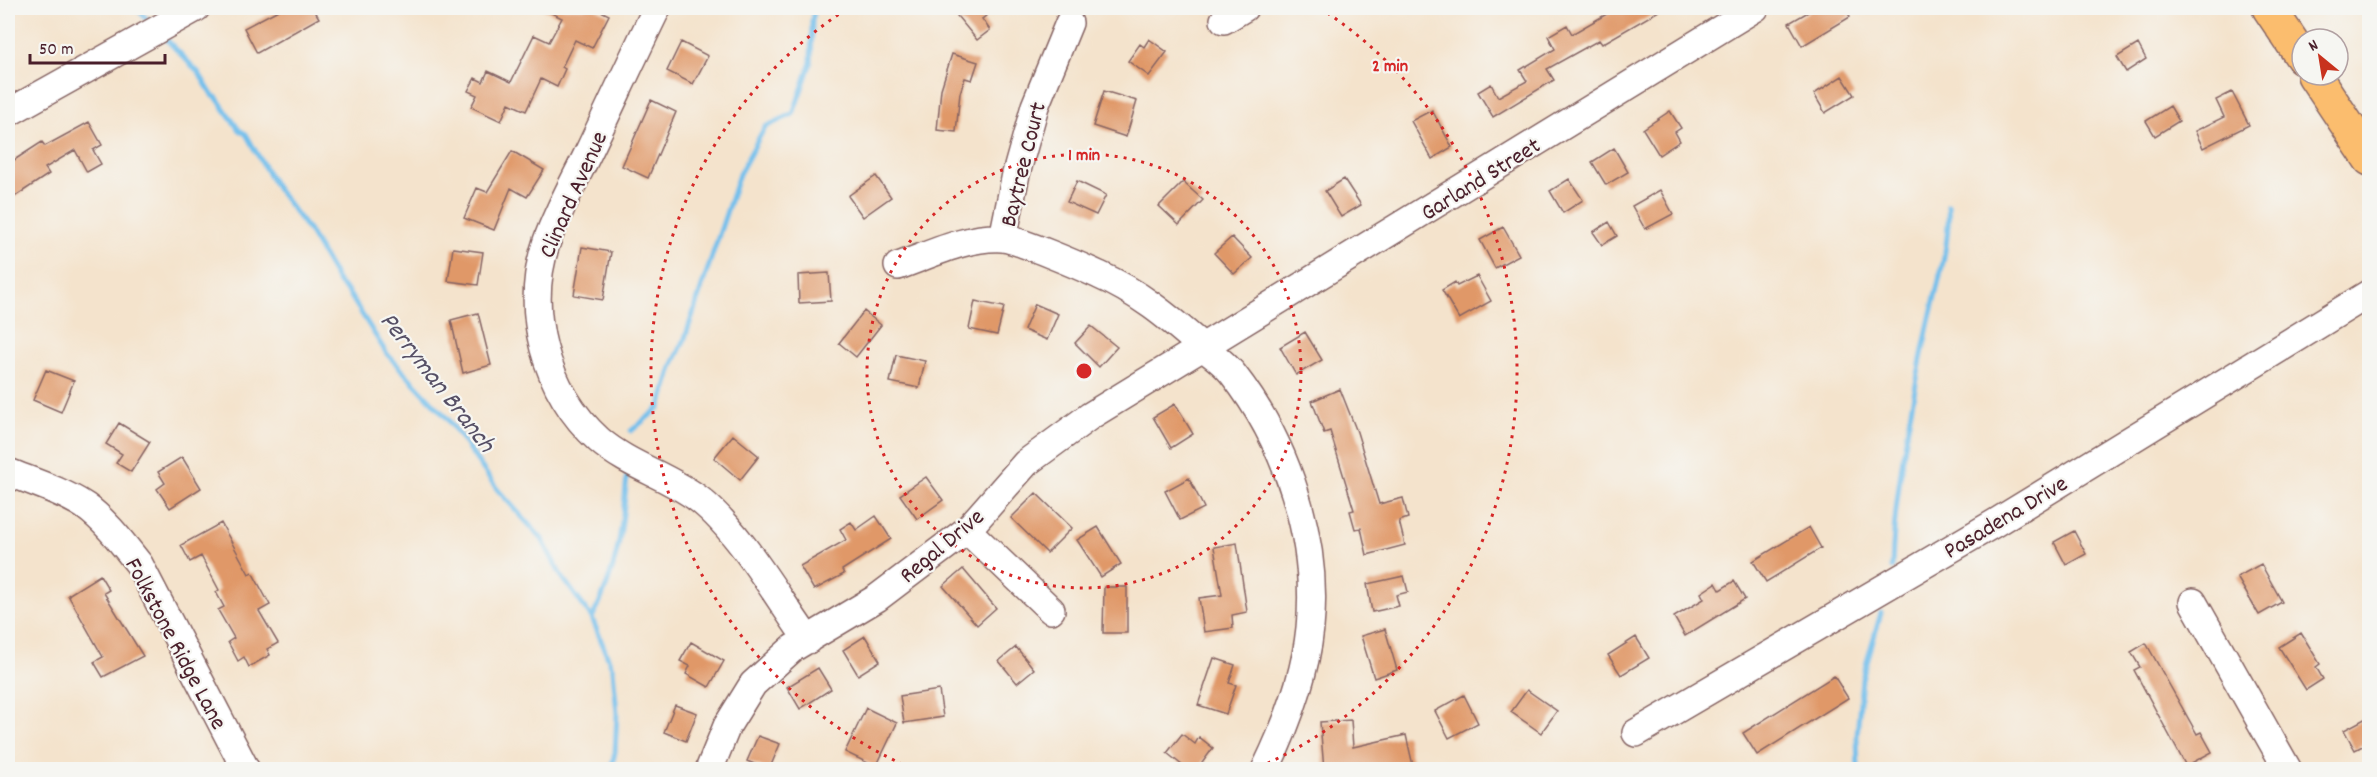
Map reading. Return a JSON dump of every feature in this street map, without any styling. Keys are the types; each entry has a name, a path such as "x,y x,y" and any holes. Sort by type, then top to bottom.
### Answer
{"main road":[{"path":"2269,8 2290,39"},
{"path":"2322,87 2370,159"}],"street":[{"path":"8,113 196,8"},
{"name":"Clinard Avenue","path":"657,8 547,240 537,288 537,319 543,348 552,373 566,400 585,426 625,459 678,485 720,519 807,640"},
{"name":"Garland Street","path":"1205,348 1755,8"},
{"name":"Baytree Court","path":"1003,238 1016,174 1035,106 1069,23"},
{"path":"898,266 964,243 1003,238 1127,287 1154,305 1232,372 1271,435 1288,473 1300,512 1308,554 1311,595 1310,628 1305,660 1294,701 1265,770"},
{"name":"Pasadena Drive","path":"1636,733 1995,523 2370,293"},
{"name":"Regal Drive","path":"709,770 727,726 753,684 794,648 877,598 967,530 1026,463 1090,416 1205,348"},
{"name":"Folkstone Ridge Lane","path":"8,472 85,506 119,539 139,564 246,770"},
{"path":"967,530 1051,610"},
{"path":"2193,602 2288,770"}],"building":[{"path":"282,8 313,8 319,18 257,53 244,28"},
{"path":"541,8 595,8 609,15 592,48 575,40 562,67 565,69 557,87 541,79 526,111 509,103 501,121 471,107 477,95 468,91 475,78 483,82 488,71 511,82 534,35 549,42 562,18"},
{"path":"968,8 996,8 982,19 990,30 977,40 957,16"},
{"path":"1617,8 1664,8 1602,44 1599,40 1547,69 1554,80 1493,117 1478,92 1491,84 1498,97 1527,81 1520,70 1555,49 1548,36 1567,25 1572,34"},
{"path":"1815,8 1845,8 1850,17 1802,46 1789,23"},
{"path":"1149,39 1167,52 1149,76 1128,61 1140,44 1144,47"},
{"path":"681,42 708,56 693,84 667,71"},
{"path":"2138,44 2146,59 2126,72 2117,57"},
{"path":"952,54 978,62 972,80 965,78 960,93 956,132 937,130 941,89"},
{"path":"1842,76 1854,95 1825,113 1814,94"},
{"path":"1104,91 1137,101 1126,137 1093,126"},
{"path":"2232,92 2249,125 2203,148 2195,131 2224,117 2216,100"},
{"path":"651,100 676,112 648,178 622,166"},
{"path":"2170,106 2179,121 2155,136 2146,121"},
{"path":"1432,110 1452,147 1432,159 1411,121"},
{"path":"1670,111 1681,128 1675,132 1680,141 1659,155 1643,129"},
{"path":"89,122 102,145 93,150 101,164 87,172 75,150 45,168 49,174 8,201 8,164 42,142 45,146"},
{"path":"1614,148 1628,172 1606,185 1592,162"},
{"path":"512,151 544,170 527,197 511,188 494,230 464,218 477,188 487,192"},
{"path":"876,176 891,197 863,217 848,196"},
{"path":"1344,179 1361,205 1341,217 1325,191"},
{"path":"1569,179 1583,200 1563,213 1550,191"},
{"path":"1077,181 1106,195 1096,215 1067,202"},
{"path":"1183,182 1203,200 1179,225 1159,206"},
{"path":"1660,190 1673,214 1645,229 1632,206"},
{"path":"1609,222 1617,236 1602,245 1593,232"},
{"path":"1503,227 1519,255 1495,268 1480,240"},
{"path":"1232,237 1252,258 1234,274 1214,253"},
{"path":"582,247 611,252 603,300 574,295"},
{"path":"453,248 483,252 478,285 448,281"},
{"path":"829,273 831,301 799,303 798,275"},
{"path":"1477,276 1491,301 1459,319 1442,290 1455,282 1457,286"},
{"path":"975,301 1004,307 997,335 969,329"},
{"path":"1035,304 1058,314 1047,340 1024,330"},
{"path":"864,311 881,325 856,357 839,343"},
{"path":"478,313 491,365 463,373 451,320"},
{"path":"1091,326 1117,347 1099,367 1075,343"},
{"path":"1305,332 1322,360 1296,375 1280,347"},
{"path":"896,355 925,361 919,388 890,382"},
{"path":"46,370 74,381 61,412 33,400"},
{"path":"1340,389 1357,432 1379,504 1403,498 1408,518 1399,521 1405,545 1367,555 1361,528 1355,529 1350,511 1354,510 1330,431 1324,433 1312,401"},
{"path":"1175,404 1193,434 1171,448 1153,417"},
{"path":"119,423 150,442 131,472 116,463 122,454 106,444"},
{"path":"733,435 759,456 740,480 714,458"},
{"path":"182,457 201,488 170,508 157,489 165,483 158,472"},
{"path":"926,477 943,500 917,519 900,495"},
{"path":"1189,478 1204,508 1180,520 1165,491"},
{"path":"1036,493 1072,528 1047,553 1011,518"},
{"path":"876,516 891,539 842,570 844,574 814,590 800,566 846,540 840,529 851,522 856,530"},
{"path":"221,523 249,574 252,572 270,605 259,611 278,643 267,649 270,655 249,667 244,657 238,661 228,642 234,638 218,610 224,607 216,592 219,590 201,556 190,562 181,545"},
{"path":"1098,527 1121,564 1101,577 1077,540"},
{"path":"1809,527 1821,548 1766,582 1753,561"},
{"path":"2074,531 2086,554 2066,565 2054,542"},
{"path":"1237,543 1247,612 1232,615 1233,628 1204,632 1199,598 1222,595 1214,547"},
{"path":"2261,564 2282,602 2259,615 2237,577"},
{"path":"963,569 996,608 977,625 943,586"},
{"path":"100,575 109,590 104,593 143,656 103,677 94,662 103,657 68,595"},
{"path":"1404,576 1408,592 1396,595 1399,606 1372,612 1367,584"},
{"path":"1734,581 1745,599 1685,636 1674,617 1704,599 1701,593 1716,583 1720,590"},
{"path":"1104,587 1127,587 1127,633 1103,633"},
{"path":"1385,629 1397,670 1374,678 1361,636"},
{"path":"2301,633 2320,664 2316,667 2323,679 2306,690 2279,647"},
{"path":"865,636 880,661 858,675 843,650"},
{"path":"1636,637 1649,658 1621,675 1608,655"},
{"path":"691,642 724,661 709,687 686,674 690,666 680,661"},
{"path":"2146,643 2197,734 2201,732 2212,752 2186,766 2134,670 2140,667 2131,652"},
{"path":"1016,647 1034,669 1017,683 999,661"},
{"path":"1214,658 1235,665 1229,683 1236,685 1226,714 1198,705"},
{"path":"818,668 831,689 800,709 787,687"},
{"path":"1834,676 1848,698 1757,755 1743,733"},
{"path":"939,690 943,717 904,723 900,696"},
{"path":"1527,690 1557,711 1541,733 1511,712"},
{"path":"1464,695 1478,723 1449,738 1435,711"},
{"path":"675,705 697,713 686,741 664,732"},
{"path":"866,708 897,723 876,767 845,752"},
{"path":"2370,716 2370,742 2355,750 2344,730"},
{"path":"1351,720 1353,747 1406,735 1414,770 1324,770 1320,722"},
{"path":"1182,734 1195,744 1199,737 1213,748 1197,770 1188,770 1167,753"},
{"path":"758,736 780,744 769,770 747,761"}],"waterway":[{"name":"Perryman Branch","path":"136,8 146,18"},
{"path":"631,431 660,407 739,174 765,127 793,114 811,62 812,20 815,8"},
{"name":"Perryman Branch","path":"167,40 199,73 212,95 217,98 239,130 246,134 275,186 309,231 339,283 348,292 387,354 447,418 497,489 542,539 560,574 592,618 613,670 617,713 615,752 611,770"},
{"path":"1892,568 1893,539 1904,451 1947,238 1948,205"},
{"path":"592,618 613,566 623,514 627,476"},
{"path":"1858,770 1857,736 1862,679 1881,613"}]}
